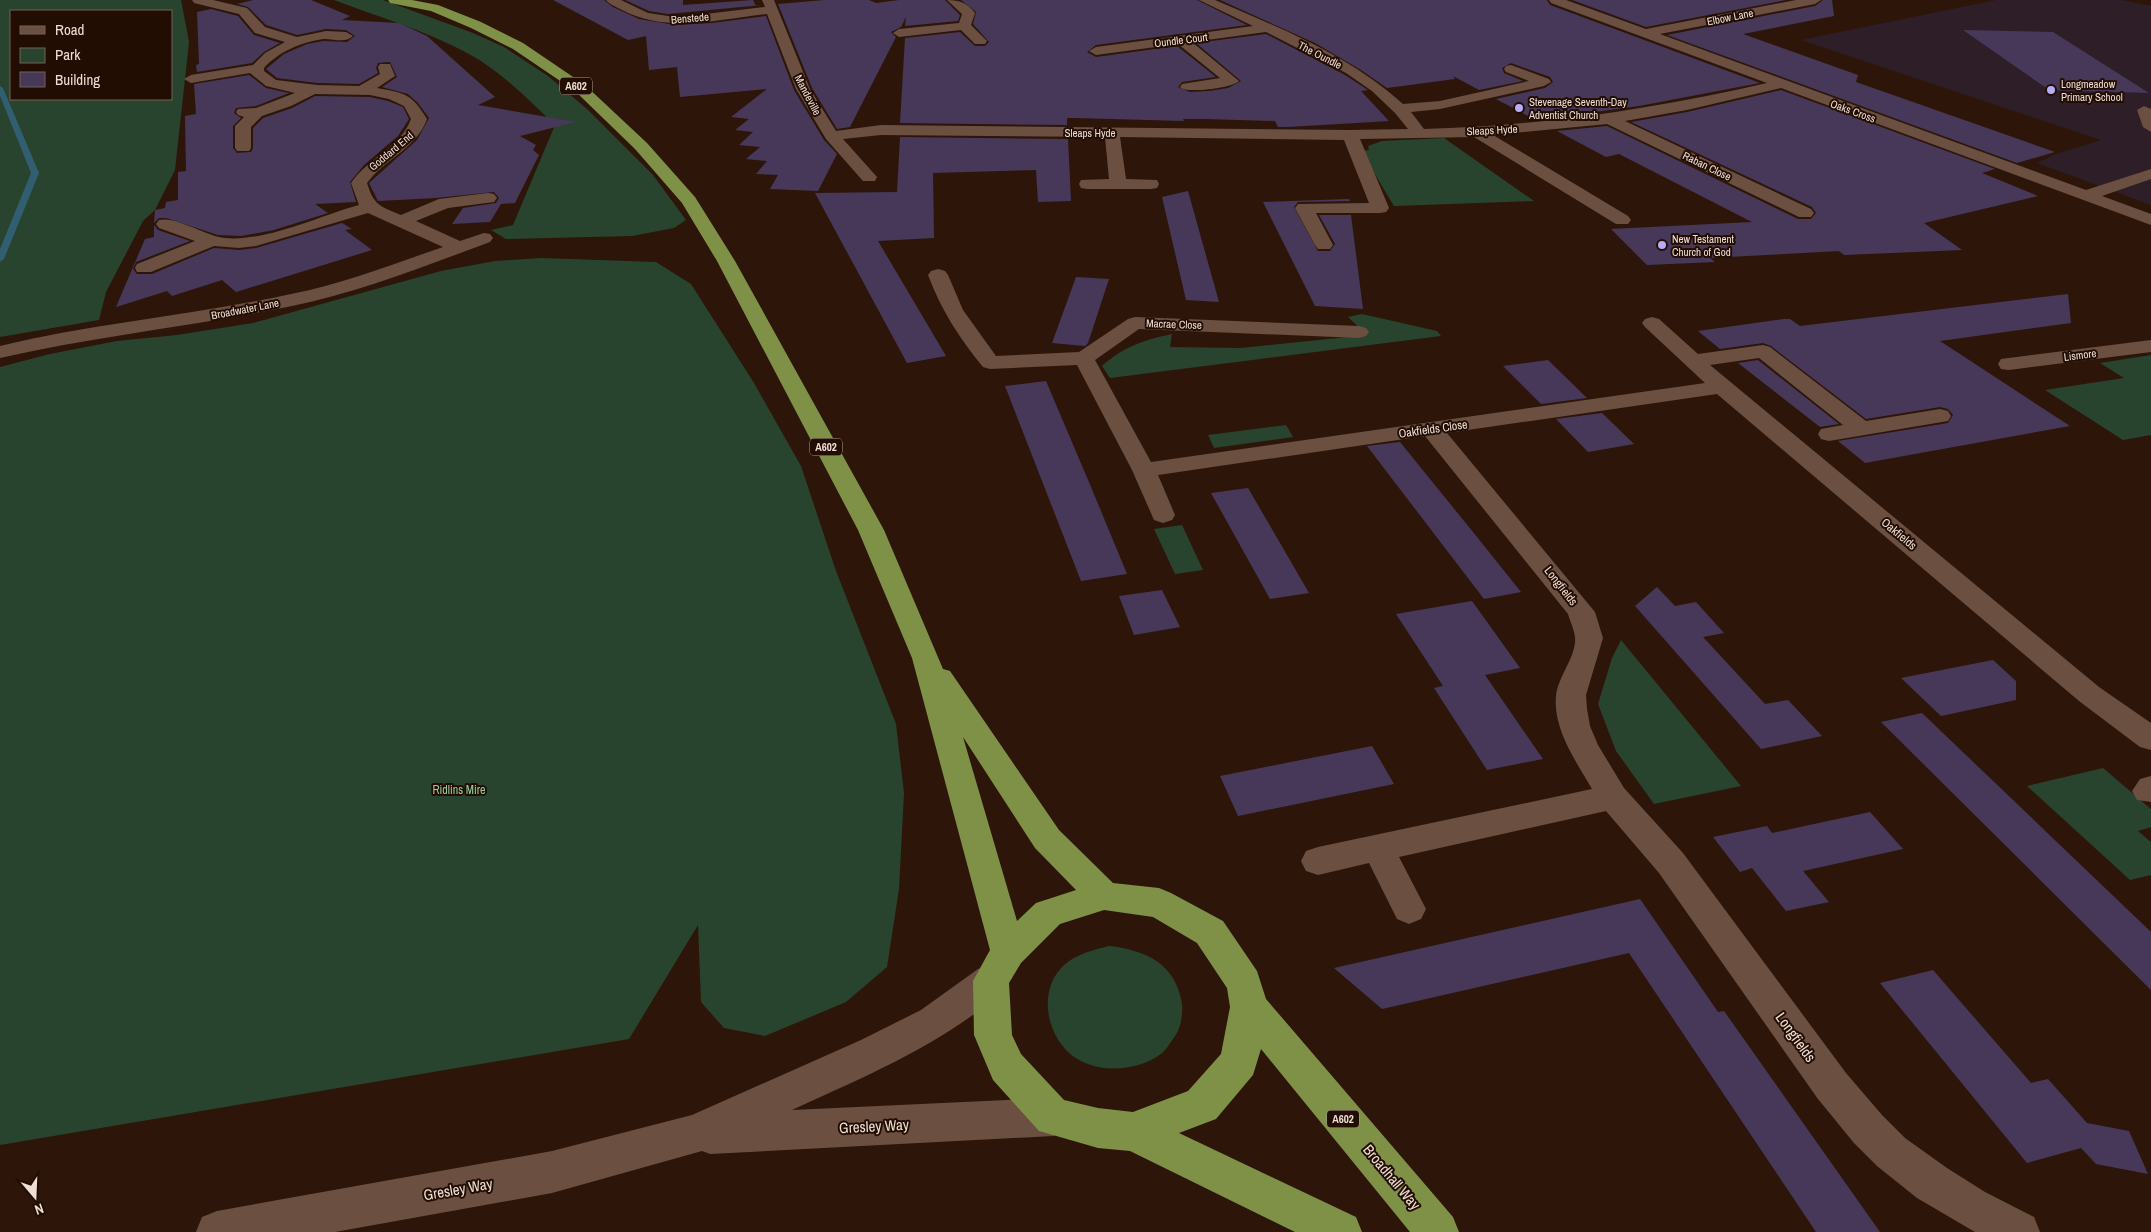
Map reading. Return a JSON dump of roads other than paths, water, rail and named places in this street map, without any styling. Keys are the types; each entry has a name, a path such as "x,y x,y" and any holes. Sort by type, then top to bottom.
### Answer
{"highway":[{"name":"A602","path":"394,0 428,4 518,46 580,88 641,146 689,201 726,261 871,530 926,658 1000,966"},
{"name":"A602","path":"926,658 1046,838 1104,896"},
{"path":"1133,1132 1202,1105 1238,1062 1248,1007 1244,983 1210,932 1159,903 1104,896 1048,914 1000,966 993,1035 1006,1067 1053,1117 1098,1128 1133,1132 1341,1232"},
{"name":"Broadhall Way","path":"1248,1007 1438,1232"}],"street":[{"path":"198,0 237,8 247,13 260,30 298,42"},
{"name":"Benstede","path":"612,0 647,17 667,20 769,5"},
{"path":"953,0 969,13 964,26"},
{"name":"The Oundle","path":"1205,0 1344,66 1377,88 1401,109 1419,133"},
{"name":"Oaks Cross","path":"1556,0 2151,220"},
{"name":"Elbow Lane","path":"1646,34 1815,0"},
{"name":"Mandeville","path":"769,5 769,25 803,89 831,136 868,177"},
{"path":"899,33 964,26 980,41"},
{"name":"Oundle Court","path":"1096,51 1265,28"},
{"path":"191,79 257,68 271,55 298,42 322,35 346,36"},
{"path":"1181,40 1232,81 1187,88"},
{"name":"Goddard End","path":"257,68 260,77 275,84 313,89 363,90 401,98 415,108 419,119 415,132 371,166 359,183 363,197 369,206"},
{"path":"363,90 388,76 385,68"},
{"path":"1401,109 1440,104 1544,82 1511,69"},
{"name":"Sleaps Hyde","path":"831,136 881,130 1350,135 1477,132 1609,119 1687,106 1781,84"},
{"path":"243,144 248,117 286,104 313,89"},
{"path":"2144,110 2151,127"},
{"name":"Raban Close","path":"1609,119 1805,214"},
{"path":"1112,132 1118,183"},
{"path":"1477,132 1622,220"},
{"path":"1324,245 1304,208 1380,208 1350,135"},
{"path":"2086,196 2151,174"},
{"path":"1087,184 1151,184"},
{"path":"404,220 445,203 488,198"},
{"path":"144,268 216,240 274,235 369,206 404,220 459,247"},
{"path":"165,224 216,240"},
{"name":"Broadwater Lane","path":"0,352 64,337 165,323 293,300 362,282 484,238"},
{"path":"216,240 220,262"},
{"path":"938,275 959,323 990,363 1084,358 1144,470 1163,515"},
{"name":"Macrae Close","path":"1084,358 1135,323 1359,332"},
{"name":"Oakfields","path":"1652,323 1722,387 2089,694 2151,739"},
{"name":"Lismore","path":"2009,364 2151,346"},
{"path":"1694,361 1764,351 1862,429"},
{"name":"Oakfields Close","path":"1144,470 1722,387"},
{"path":"1828,434 1940,416"},
{"name":"Longfields","path":"1432,430 1581,612 1589,638 1588,650 1579,669 1571,695 1574,717 1584,747 1613,797 1670,863 1832,1086 1868,1129 1891,1152 1932,1183 1970,1207 2019,1232"},
{"path":"1318,861 1613,797"},
{"path":"1378,848 1409,910"},
{"name":"Gresley Way","path":"218,1232 552,1172 695,1134 876,1053 934,1022 1000,966"},
{"name":"Gresley Way","path":"695,1134 1053,1117"}],"waterway":[{"path":"0,88 35,173 0,259"}],"place":[{"name":"Longmeadow Primary School","path":"2051,90"},
{"name":"Stevenage Seventh-Day Adventist Church","path":"1519,108"},
{"name":"New Testament Church of God","path":"1662,245"}],"park label":[{"name":"Ridlins Mire","path":"459,790"}]}
